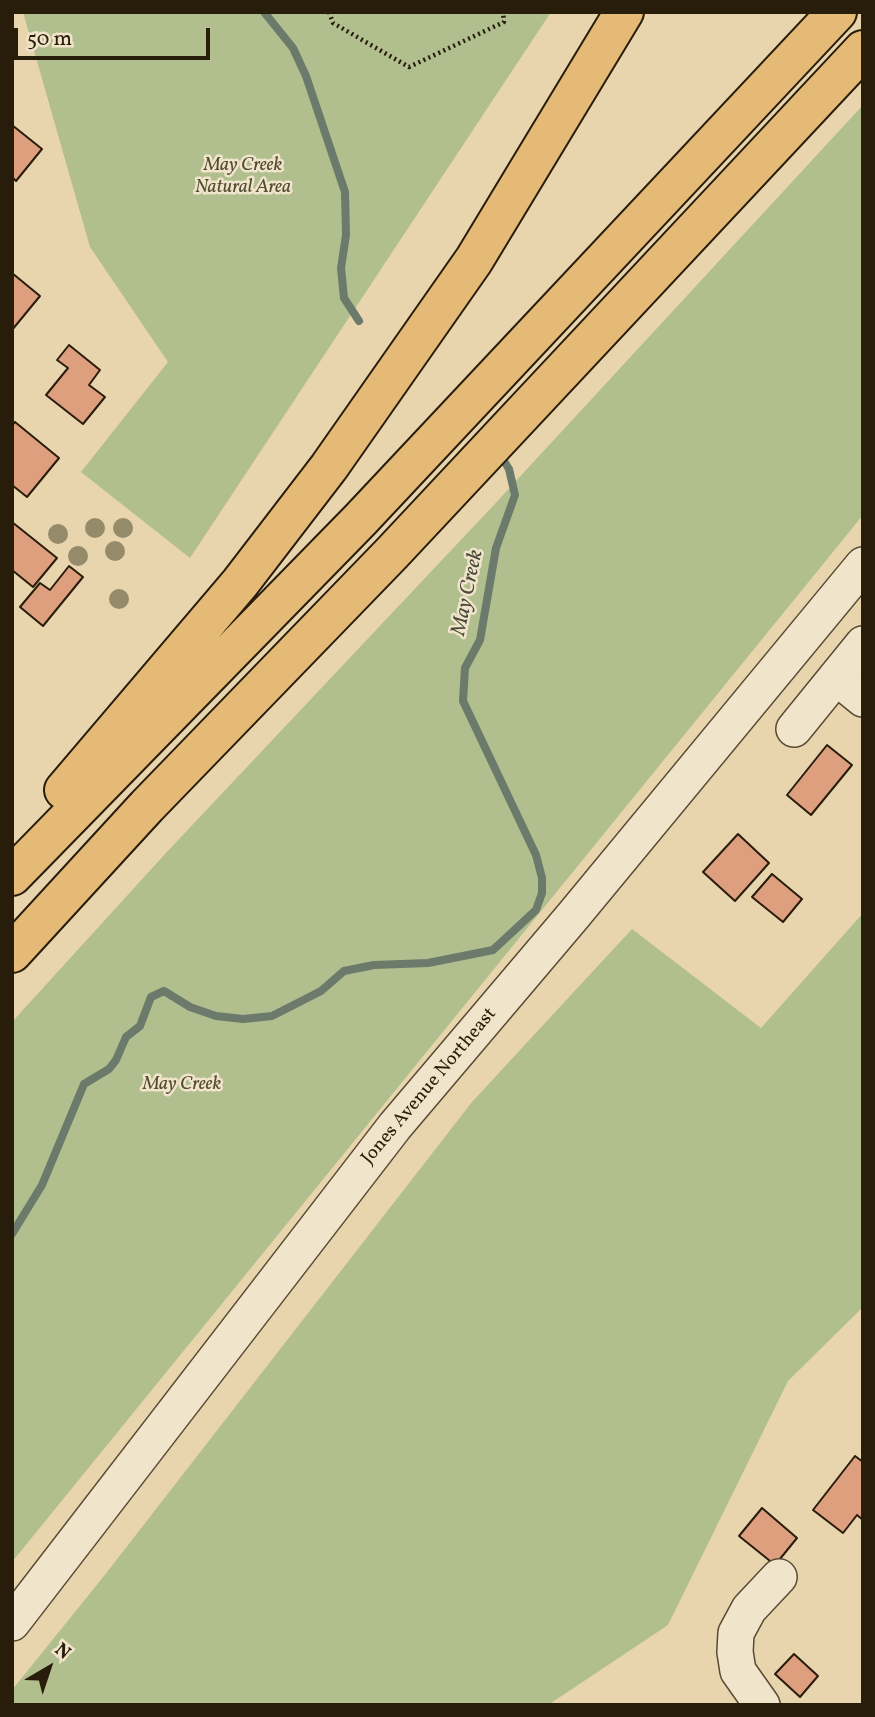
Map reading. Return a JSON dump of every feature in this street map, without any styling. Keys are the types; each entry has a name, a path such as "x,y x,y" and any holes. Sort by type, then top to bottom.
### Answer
{"highway":[{"path":"12,856 59,795 240,583 329,467 474,260 624,12"},
{"path":"12,876 360,520 837,12"},
{"path":"12,953 147,806 392,553 863,50"},
{"path":"755,164 863,72"}],"street":[{"name":"Jones Avenue Northeast","path":"12,1623 395,1126 863,565"},
{"path":"794,729 863,644"},
{"path":"836,677 863,699"},
{"path":"762,1705 738,1671 736,1633 749,1609 779,1577"}],"path":[{"path":"329,12 333,23 409,67 504,22 503,12"}],"green space":[{"name":"May Creek Natural Area","path":"23,12 551,12 190,558 81,472 168,362 90,247"},
{"name":"May Creek","path":"863,105 863,515 12,1562 12,1022 165,854 491,508"},
{"path":"863,913 863,1307 788,1381 668,1625 548,1705 12,1705 12,1690 104,1576 472,1102 632,929 761,1028"}],"building":[{"path":"12,125 42,149 16,181 12,177"},
{"path":"12,273 40,296 12,330"},
{"path":"69,345 100,370 89,385 105,397 83,424 46,395 68,368 57,360"},
{"path":"15,422 59,458 27,497 12,485 12,426"},
{"path":"12,522 57,558 33,587 12,570"},
{"path":"69,566 83,577 43,626 20,607 40,583 50,590"},
{"path":"827,745 852,765 811,815 787,795"},
{"path":"738,834 769,863 735,901 703,872"},
{"path":"772,874 802,899 783,922 752,897"},
{"path":"855,1456 863,1462 863,1520 857,1515 843,1533 813,1510"},
{"path":"762,1508 797,1538 775,1565 739,1536"},
{"path":"794,1654 818,1676 800,1697 775,1674"}],"waterway":[{"name":"May Creek","path":"264,12 293,48 306,76 345,192 346,235 341,268 344,298 359,321"},
{"name":"May Creek","path":"12,1234 42,1185 84,1084 109,1069 116,1060 126,1037 140,1026 151,997 164,991 190,1007 216,1016 243,1019 272,1016 321,991 344,971 374,965 428,963 493,950 536,910 542,893 542,878 536,855 463,701 465,668 480,640 496,548 515,495 509,469 499,453"}]}
